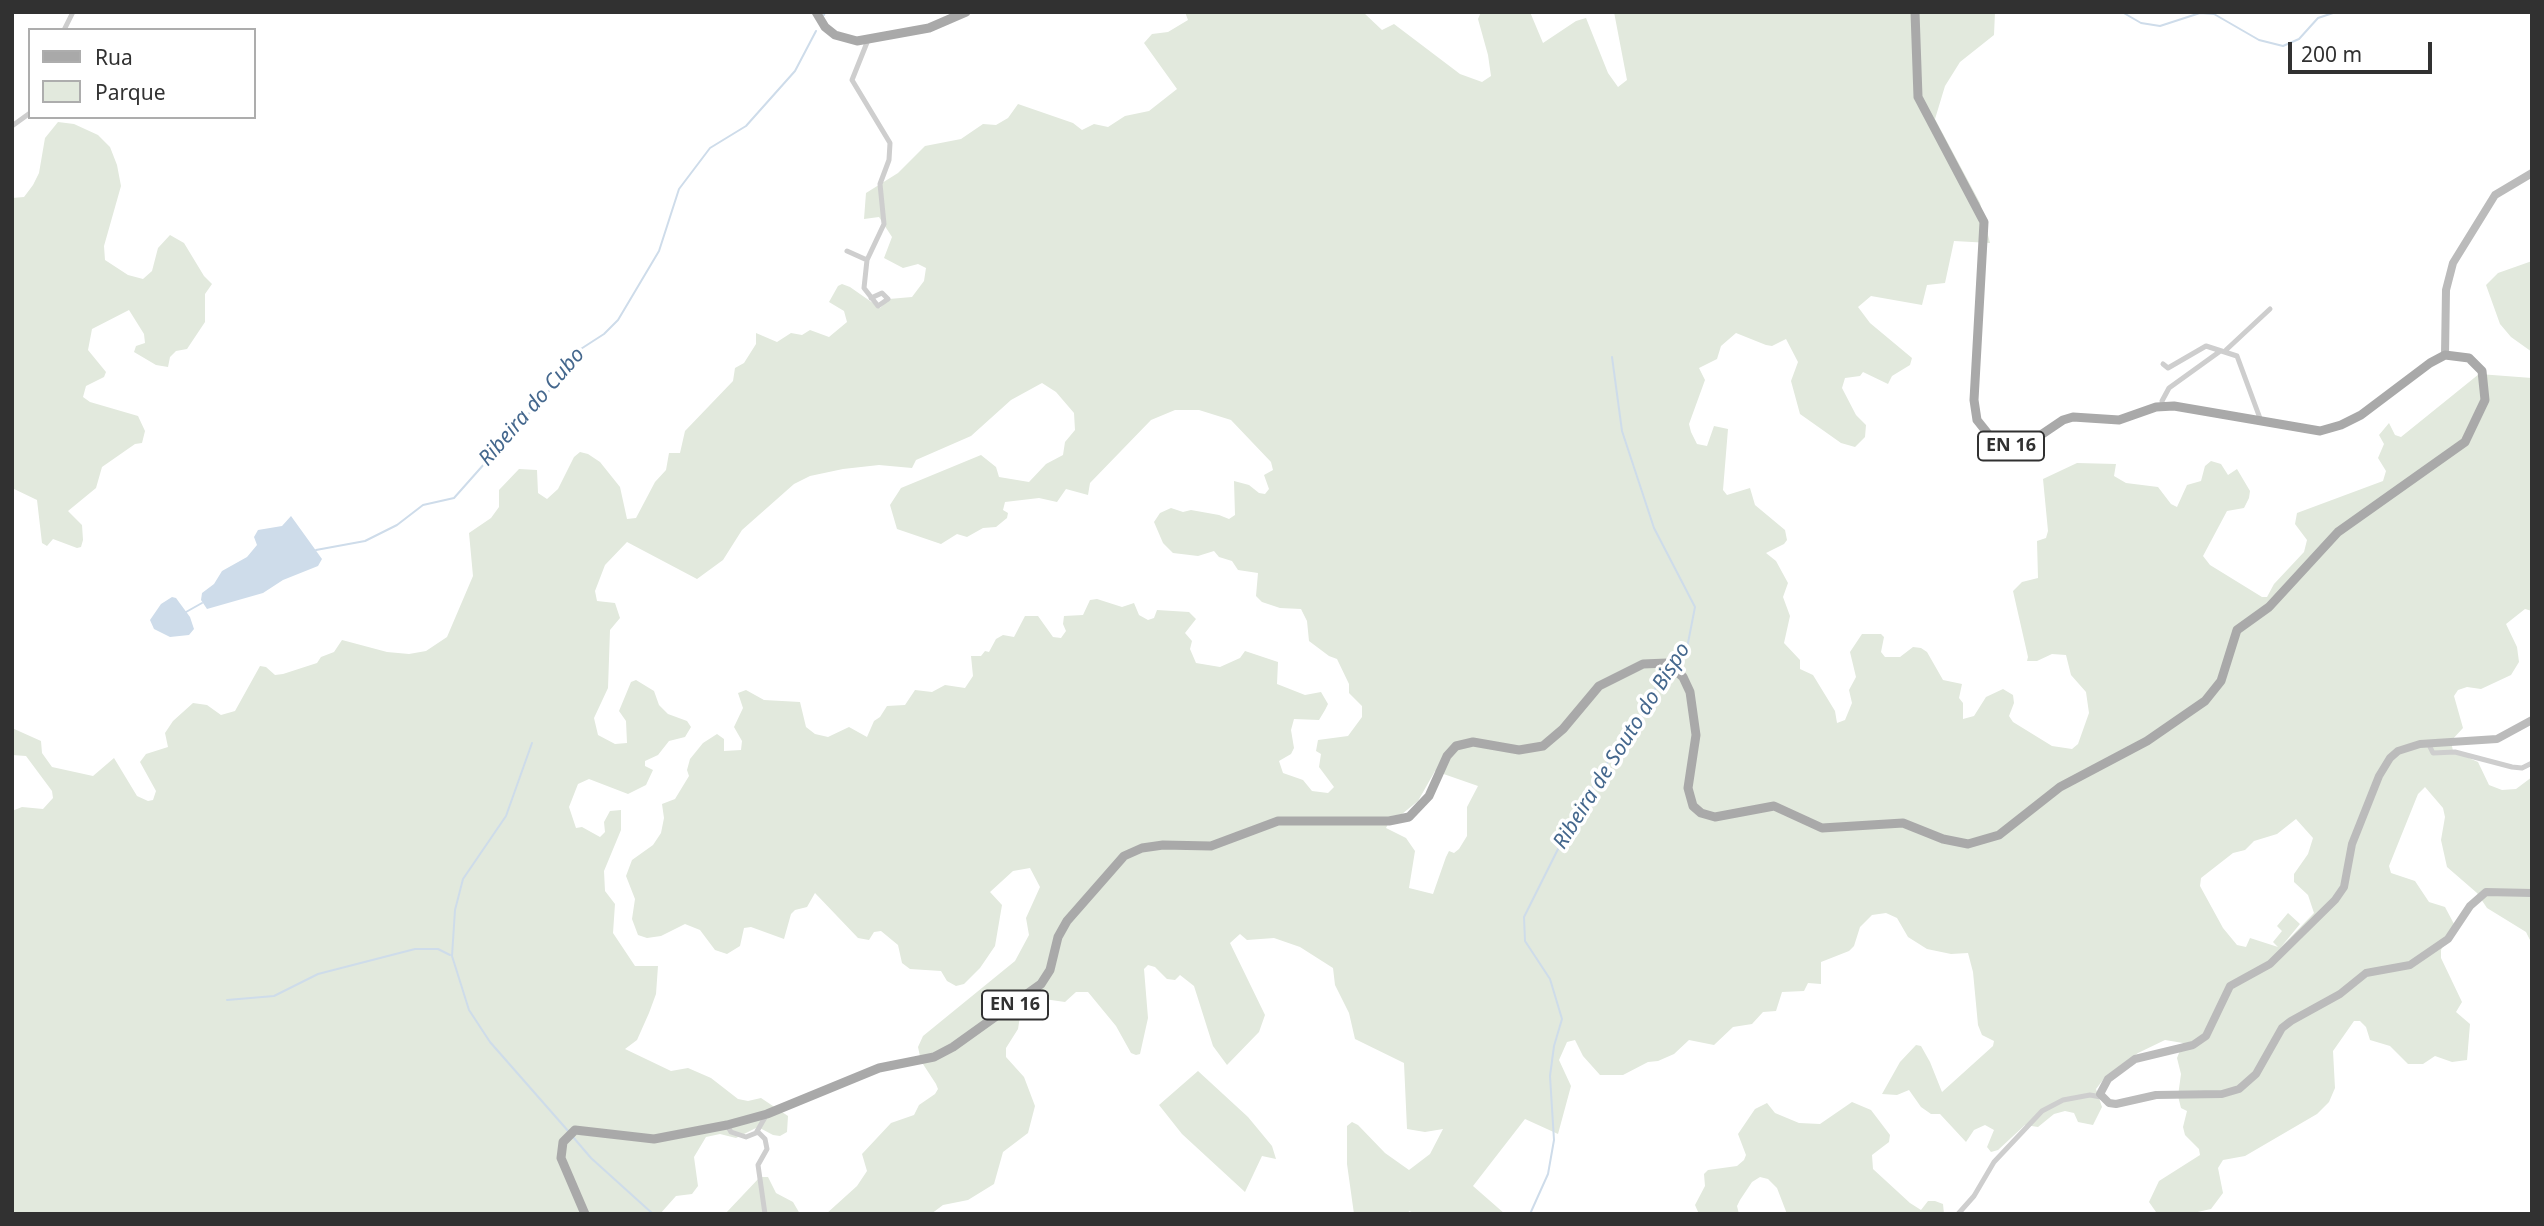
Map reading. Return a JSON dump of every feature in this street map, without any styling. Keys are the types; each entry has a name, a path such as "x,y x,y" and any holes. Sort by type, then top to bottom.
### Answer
{"main road":[{"path":"816,12 825,27 835,35 846,39 868,40 929,28 966,12"},
{"name":"EN 16","path":"585,1214 561,1158 561,1149 568,1135 585,1129 633,1139 654,1139 727,1125 767,1114 879,1068 920,1061 945,1053 1023,999 1047,976 1058,937 1067,921 1125,856 1142,848 1163,845 1211,846 1278,821 1389,821 1409,817 1429,796 1447,756 1456,746 1479,743 1519,750 1543,746 1563,729 1599,686 1643,664 1667,663 1683,677 1689,692 1696,735 1688,788 1693,806 1701,813 1723,816 1773,806 1786,809 1808,824 1822,828 1903,823 1943,839 1968,844 1999,835 2060,787 2147,741 2205,701 2221,681 2237,630 2269,607 2337,532 2465,442 2482,411 2485,380 2476,362 2469,358 2445,355 2341,425 2320,431 2301,430 2202,410 2163,406 2119,421 2073,417 2063,420 2036,441 2016,446 2000,442 1981,427 1974,400 1984,222 1918,97 1915,12"}],"street":[{"path":"65,28 73,12"},
{"path":"868,40 852,80 890,143 889,160 880,184 884,225 867,260 864,288 866,295 871,298"},
{"path":"12,126 28,114"},
{"path":"2445,355 2448,277 2453,262 2495,195 2532,173"},
{"path":"847,251 867,260"},
{"path":"2163,406 2162,401 2169,388 2197,365 2223,351 2270,309"},
{"path":"2163,364 2168,368 2206,345 2237,356 2261,421"},
{"path":"2193,352 2197,365"},
{"path":"1958,1214 1974,1196 1994,1162 2037,1116 2057,1102 2101,1093 2123,1065 2135,1059 2193,1045 2206,1036 2230,986 2270,964 2335,900 2344,887 2352,844 2384,766 2398,751 2428,743 2497,739 2532,720"},
{"path":"2428,743 2433,752 2455,752 2512,767 2522,768 2532,763"},
{"path":"2101,1093 2116,1104 2155,1096 2222,1094 2239,1089 2256,1074 2282,1028 2291,1021 2340,994 2367,973 2410,965 2448,939 2470,906 2486,892 2532,893"},
{"path":"727,1125 739,1136 746,1137 757,1130 767,1114"},
{"path":"757,1130 765,1139 767,1149 758,1165 765,1214"}],"green space":[{"path":"1185,12 1363,12 1382,30 1394,24 1460,74 1482,82 1491,76 1478,19 1481,12 1530,12 1543,43 1576,21 1586,18 1608,73 1618,87 1627,80 1614,12 1995,12 1994,35 1960,62 1945,86 1935,119 1980,203 1990,243 1954,241 1945,283 1927,285 1922,305 1871,296 1858,307 1870,323 1912,358 1910,365 1892,376 1888,384 1863,372 1860,376 1845,378 1842,388 1856,415 1866,425 1865,437 1855,447 1841,443 1800,414 1791,381 1798,362 1786,339 1772,346 1736,333 1721,346 1717,359 1699,368 1705,380 1689,424 1691,432 1697,444 1707,446 1714,426 1728,429 1723,490 1727,495 1750,488 1755,505 1785,530 1787,540 1784,544 1766,553 1776,561 1788,583 1783,597 1790,616 1784,643 1800,660 1800,669 1813,675 1835,711 1837,723 1845,720 1852,703 1849,690 1856,677 1850,652 1862,634 1881,634 1884,637 1881,652 1885,657 1900,657 1913,647 1921,648 1927,652 1943,680 1962,684 1959,698 1963,703 1963,719 1974,716 1986,697 2003,689 2013,695 2014,703 2009,716 2013,722 2052,746 2072,749 2078,744 2089,713 2086,692 2071,675 2066,655 2052,654 2037,661 2027,661 2013,591 2022,582 2038,578 2037,541 2046,538 2048,531 2043,479 2077,463 2116,464 2114,476 2126,483 2158,487 2171,504 2177,507 2187,485 2201,481 2205,466 2211,461 2221,464 2228,475 2237,469 2250,491 2249,498 2244,508 2227,511 2203,556 2210,565 2262,597 2267,597 2274,584 2304,552 2307,540 2295,524 2297,513 2383,481 2386,471 2378,458 2384,444 2379,435 2389,423 2395,435 2401,437 2479,374 2532,378 2532,611 2525,609 2506,624 2517,647 2519,662 2511,675 2481,689 2467,687 2458,690 2454,696 2463,728 2451,741 2453,751 2478,762 2489,785 2502,790 2516,789 2532,777 2532,944 2526,932 2487,908 2477,893 2447,867 2441,840 2445,817 2443,808 2425,787 2418,794 2389,866 2391,873 2415,881 2429,902 2445,907 2454,924 2441,950 2441,958 2462,1002 2456,1012 2470,1024 2467,1060 2452,1062 2435,1056 2423,1064 2408,1064 2390,1046 2370,1040 2366,1027 2360,1021 2354,1021 2333,1051 2335,1088 2329,1102 2317,1114 2245,1156 2223,1160 2218,1168 2223,1193 2211,1209 2193,1213 2156,1212 2149,1202 2159,1181 2200,1155 2199,1149 2185,1135 2183,1127 2187,1111 2181,1108 2178,1096 2181,1074 2177,1058 2183,1043 2165,1040 2138,1053 2106,1076 2096,1089 2102,1107 2093,1125 2078,1122 2074,1113 2065,1111 2054,1114 2038,1127 2025,1125 1998,1150 1991,1152 1987,1147 1994,1130 1985,1125 1974,1130 1966,1142 1940,1114 1931,1114 1921,1107 1909,1090 1897,1095 1882,1094 1900,1062 1916,1045 1921,1046 1930,1062 1942,1092 1993,1046 1994,1041 1982,1035 1978,1025 1973,972 1968,953 1951,954 1927,949 1908,937 1897,918 1886,913 1872,915 1860,927 1854,946 1849,951 1821,962 1821,984 1808,983 1804,991 1782,992 1776,1011 1763,1012 1752,1024 1733,1027 1714,1045 1689,1040 1674,1054 1648,1062 1623,1075 1600,1075 1583,1056 1575,1040 1567,1042 1559,1060 1571,1086 1558,1134 1525,1119 1473,1186 1505,1214 1417,1214 1409,1211 1408,1214 1354,1214 1347,1164 1347,1126 1352,1122 1358,1125 1385,1153 1409,1170 1430,1154 1443,1129 1425,1132 1407,1129 1404,1063 1355,1039 1349,1013 1335,985 1333,968 1300,947 1274,938 1247,940 1240,934 1230,943 1265,1015 1259,1032 1227,1065 1213,1046 1194,986 1180,975 1175,980 1167,979 1155,967 1148,965 1144,969 1148,1018 1140,1054 1136,1055 1131,1053 1116,1026 1088,992 1076,992 1065,1002 1044,999 1021,1010 1018,1029 1006,1048 1006,1057 1024,1077 1035,1106 1028,1133 1003,1152 994,1184 968,1200 943,1205 931,1214 826,1214 857,1186 867,1171 862,1154 891,1123 914,1115 919,1105 935,1094 938,1089 921,1061 918,1047 923,1036 1015,961 1029,935 1026,918 1040,887 1030,868 1013,871 990,892 1002,905 995,946 980,968 964,984 956,986 947,981 941,971 910,969 902,963 898,945 881,931 874,932 869,940 858,938 815,893 807,907 791,914 784,939 751,927 744,928 740,946 727,954 715,950 700,930 685,924 661,936 647,938 638,935 632,919 635,899 626,876 632,860 653,845 661,833 664,818 662,804 675,799 689,776 687,770 690,759 703,743 717,734 724,739 724,751 741,750 742,741 734,727 743,708 738,693 746,690 764,700 800,702 806,727 815,734 828,737 849,727 867,737 874,721 887,706 905,705 915,690 932,692 945,685 965,688 973,676 971,656 981,656 985,651 989,652 996,639 1003,635 1014,637 1025,616 1038,616 1053,637 1061,638 1066,631 1064,616 1083,615 1090,600 1097,599 1122,607 1134,603 1139,615 1148,620 1154,618 1157,610 1189,612 1196,619 1185,633 1192,641 1190,649 1196,663 1220,667 1240,658 1245,651 1278,662 1277,684 1305,695 1321,692 1328,704 1319,720 1294,719 1291,730 1294,748 1291,754 1279,761 1283,773 1303,780 1312,791 1328,793 1334,787 1319,767 1321,754 1316,751 1318,740 1348,736 1362,717 1362,706 1349,693 1349,684 1337,659 1309,641 1307,621 1301,609 1280,608 1262,602 1256,596 1258,573 1238,570 1232,561 1219,557 1214,551 1198,556 1173,553 1163,543 1154,522 1160,513 1171,508 1229,519 1235,515 1234,481 1249,485 1259,493 1265,494 1269,489 1264,475 1273,470 1271,462 1231,420 1199,410 1175,410 1151,420 1090,483 1088,495 1066,489 1057,502 1039,498 1005,502 1003,510 1008,513 1007,518 996,527 983,528 967,537 957,534 941,544 897,529 890,505 901,488 981,455 996,467 999,477 1029,482 1046,464 1063,455 1065,442 1075,430 1074,413 1056,392 1042,383 1011,400 971,436 916,460 912,468 879,465 843,469 810,476 794,484 742,530 723,560 697,579 627,542 605,565 595,591 597,601 615,603 620,618 610,630 608,688 594,718 598,735 615,744 627,743 626,721 619,711 631,682 636,680 654,691 659,705 668,714 687,721 691,727 685,737 669,741 658,755 645,761 645,766 653,770 646,785 628,794 589,779 578,784 569,807 576,828 582,827 600,837 605,832 604,822 610,811 621,810 621,830 604,871 605,891 615,904 613,933 635,966 658,966 656,994 649,1013 637,1040 625,1049 671,1071 688,1068 711,1078 738,1099 748,1101 761,1098 788,1116 787,1132 780,1136 773,1135 758,1127 736,1138 720,1134 706,1137 694,1157 698,1186 692,1194 676,1196 660,1214 12,1214 12,811 22,807 43,809 53,798 52,791 26,756 12,755 12,728 41,741 42,753 52,767 93,776 114,758 137,796 148,801 153,800 156,791 140,762 146,754 168,747 165,733 173,721 193,703 207,705 221,715 235,711 260,666 266,667 275,675 283,674 317,663 321,657 334,652 342,640 387,652 409,654 426,651 447,637 473,576 469,533 491,518 499,507 499,490 519,469 537,470 538,493 547,499 558,489 574,457 580,452 588,454 600,462 620,487 627,519 636,518 655,482 666,470 669,453 680,453 685,431 733,381 735,368 744,363 756,344 756,333 777,342 791,333 802,335 810,330 829,337 847,322 844,311 829,302 838,286 842,284 850,287 880,308 889,299 912,297 924,281 926,268 918,264 903,268 884,258 892,237 879,217 864,219 866,193 898,173 925,146 961,139 983,124 996,125 1008,118 1018,104 1073,123 1082,130 1094,124 1108,127 1125,116 1149,111 1177,89 1144,43 1152,34 1168,32 1188,20","holes":["1435,771 1478,786 1467,807 1467,836 1459,849 1454,853 1449,851 1433,894 1409,888 1415,851 1406,838 1386,828 1392,816 1402,814 1418,801","2296,819 2313,838 2308,854 2294,874 2294,882 2308,895 2314,913 2281,947 2300,924 2288,913 2277,926 2282,931 2273,942 2278,947 2250,938 2246,947 2237,945 2223,928 2200,886 2201,878 2233,853 2245,850 2254,841 2277,834"]},
{"path":"58,122 74,124 98,135 110,147 117,165 121,186 104,246 105,260 128,275 143,279 152,271 158,248 170,235 184,243 212,284 205,294 205,322 187,349 176,351 170,357 168,367 156,365 134,352 136,346 145,343 144,334 129,310 92,329 88,350 106,372 104,377 86,386 83,397 90,402 138,416 145,431 142,443 135,444 102,467 96,488 68,511 82,525 83,540 81,547 77,548 53,539 47,546 42,543 37,500 12,488 12,198 24,197 33,185 39,173 45,138"},
{"path":"2532,261 2532,352 2511,337 2500,324 2486,285 2498,273"},
{"path":"1198,1071 1248,1117 1272,1146 1276,1159 1262,1156 1245,1192 1182,1134 1159,1105"},
{"path":"1852,1102 1871,1110 1890,1135 1889,1142 1872,1155 1873,1169 1921,1210 1928,1201 1935,1201 1943,1204 1944,1214 1787,1214 1777,1188 1768,1179 1760,1177 1752,1182 1740,1200 1737,1206 1739,1214 1699,1214 1695,1205 1705,1186 1704,1174 1708,1170 1737,1166 1744,1160 1746,1155 1738,1134 1755,1109 1767,1103 1775,1113 1799,1123 1820,1124"},
{"path":"760,1177 768,1177 776,1193 793,1202 800,1214 725,1214"}],"water":[{"path":"291,516 322,559 318,566 283,580 263,593 207,609 201,600 202,593 214,584 222,571 247,557 257,545 254,537 258,530 282,526"},
{"path":"172,597 176,598 190,617 194,629 189,635 170,637 154,629 150,620 161,604"}],"waterway":[{"path":"2122,12 2141,23 2160,26 2200,13 2214,14 2259,40 2283,46 2299,39 2318,18 2336,12"},
{"name":"Ribeira do Cubo","path":"316,550 365,541 397,525 423,505 454,498 556,383 573,354 604,334 618,320 659,251 679,189 710,148 746,126 795,71 816,31"},
{"name":"Ribeira de Souto do Bispo","path":"1612,357 1622,431 1654,528 1695,607 1687,648 1674,664"},
{"name":"Ribeira do Cubo","path":"186,612 202,603"},
{"name":"Ribeira de Souto do Bispo","path":"1530,1214 1548,1174 1554,1140 1550,1076 1554,1046 1562,1019 1550,979 1525,941 1524,917 1570,825 1612,755 1633,732 1652,700 1657,682 1668,670"},
{"path":"532,743 506,816 463,879 455,910 452,956 469,1010 490,1042 569,1132"},
{"path":"227,1000 274,996 318,974 415,949 438,949 450,955"},
{"path":"573,1137 591,1158 653,1214"}]}
